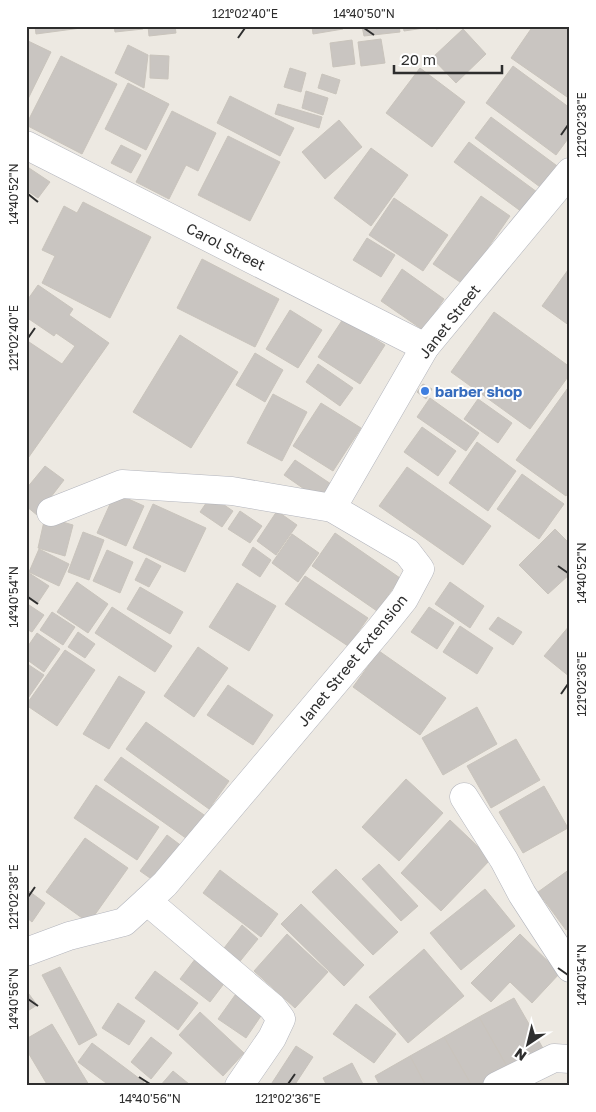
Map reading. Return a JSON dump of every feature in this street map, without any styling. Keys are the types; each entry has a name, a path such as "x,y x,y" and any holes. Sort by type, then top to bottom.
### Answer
{"street":[{"name":"Carol Street","path":"26,145 425,347"},
{"name":"Janet Street","path":"332,508 425,347 570,172"},
{"name":"Janet Street Extension","path":"26,952 68,936 124,922 165,884 404,599 420,569 407,552 332,508 232,491 122,484 51,512"},
{"path":"464,798 504,860 522,894 570,968"},
{"path":"147,901 272,1007 281,1019 272,1038 239,1086"},
{"path":"498,1086 554,1058 570,1059"}],"building":[{"path":"35,26 96,26 36,34"},
{"path":"114,26 143,26 143,29 115,32"},
{"path":"148,26 175,26 176,33 149,36"},
{"path":"312,26 343,26 343,29 313,34"},
{"path":"362,26 399,26 400,32 364,36"},
{"path":"403,26 431,26 431,27 404,31"},
{"path":"436,26 456,26 436,29"},
{"path":"533,26 570,26 570,99 511,58"},
{"path":"463,29 486,54 456,83 432,58"},
{"path":"381,39 385,63 361,66 358,42"},
{"path":"26,40 51,52 26,103"},
{"path":"352,40 355,64 333,67 330,43"},
{"path":"128,45 148,55 144,88 115,73"},
{"path":"150,55 169,56 168,79 150,78"},
{"path":"61,56 117,84 82,154 26,125"},
{"path":"513,66 570,108 570,136 556,155 486,103"},
{"path":"290,68 306,73 301,92 284,87"},
{"path":"420,68 465,102 432,147 386,113"},
{"path":"322,74 340,80 336,94 318,88"},
{"path":"128,83 169,104 146,150 105,129"},
{"path":"306,91 328,98 323,115 302,108"},
{"path":"230,96 294,128 280,156 217,123"},
{"path":"278,104 322,117 319,128 275,114"},
{"path":"172,111 216,133 198,171 186,165 169,199 136,182"},
{"path":"491,117 564,171 548,193 475,138"},
{"path":"339,120 362,147 325,179 302,152"},
{"path":"228,136 280,162 250,221 198,195"},
{"path":"469,142 537,192 522,212 454,162"},
{"path":"121,145 141,155 131,173 111,163"},
{"path":"371,148 408,175 371,226 334,198"},
{"path":"26,166 50,182 38,198 26,190"},
{"path":"481,196 510,216 463,284 433,264"},
{"path":"394,198 448,235 423,271 369,235"},
{"path":"83,202 151,237 110,318 42,283 55,256 42,250 64,206 77,213"},
{"path":"367,238 395,255 381,277 353,260"},
{"path":"202,259 279,299 255,347 177,308"},
{"path":"402,269 444,299 423,330 381,301"},
{"path":"568,270 570,271 570,326 542,306"},
{"path":"38,285 73,309 69,315 109,343 26,461 26,340 62,364 75,346 56,333 54,336 26,317 26,302"},
{"path":"290,310 322,330 298,368 266,349"},
{"path":"494,312 570,367 570,374 530,429 451,372"},
{"path":"343,319 385,345 360,384 318,357"},
{"path":"180,335 238,372 191,448 133,412"},
{"path":"255,353 283,370 265,402 236,385"},
{"path":"318,364 353,388 340,406 306,382"},
{"name":"barber shop","path":"423,384 432,389 426,399 417,392"},
{"path":"570,385 570,490 566,496 516,460"},
{"path":"273,394 307,412 282,461 247,443"},
{"path":"430,398 479,433 466,451 417,417"},
{"path":"478,399 512,423 498,443 464,419"},
{"path":"321,403 361,428 333,471 293,446"},
{"path":"422,427 456,451 438,476 404,452"},
{"path":"477,442 516,471 488,511 449,483"},
{"path":"295,460 331,484 320,500 284,475"},
{"path":"45,466 64,480 37,515 26,506 26,489"},
{"path":"407,467 491,526 463,565 379,506"},
{"path":"522,474 564,504 539,539 497,509"},
{"path":"115,493 144,506 126,546 97,533"},
{"path":"211,496 233,511 222,527 200,512"},
{"path":"153,504 206,528 185,572 133,548"},
{"path":"240,511 262,526 250,543 228,529"},
{"path":"277,511 297,525 276,555 257,541"},
{"path":"45,517 73,525 65,556 38,548"},
{"path":"555,529 570,544 570,574 548,594 519,565"},
{"path":"83,532 104,540 89,580 68,572"},
{"path":"335,533 400,578 377,611 312,566"},
{"path":"292,534 319,553 298,582 272,563"},
{"path":"253,547 271,560 260,577 242,565"},
{"path":"39,549 69,564 59,586 29,572"},
{"path":"107,550 133,562 120,593 93,581"},
{"path":"146,558 161,566 149,587 135,580"},
{"path":"26,571 49,586 37,604 26,597"},
{"path":"305,576 368,618 348,646 285,604"},
{"path":"77,582 108,604 88,633 57,612"},
{"path":"450,582 484,606 470,628 435,604"},
{"path":"237,583 276,606 249,651 209,627"},
{"path":"140,587 183,612 170,634 127,609"},
{"path":"26,603 44,615 32,632 26,629"},
{"path":"112,607 172,646 155,672 95,633"},
{"path":"429,607 454,623 437,649 411,632"},
{"path":"52,612 75,627 63,645 40,630"},
{"path":"498,617 522,632 513,645 489,629"},
{"path":"570,625 570,677 544,656"},
{"path":"460,626 493,648 477,674 443,652"},
{"path":"78,632 95,644 85,658 68,647"},
{"path":"37,633 60,649 44,672 26,659 26,649"},
{"path":"198,647 228,668 194,717 164,696"},
{"path":"65,650 95,670 57,726 26,705"},
{"path":"379,651 446,698 420,735 353,687"},
{"path":"26,663 44,675 26,701"},
{"path":"119,676 145,692 109,749 83,734"},
{"path":"228,685 273,715 253,745 207,715"},
{"path":"477,707 497,744 443,775 422,738"},
{"path":"146,722 229,781 209,809 126,749"},
{"path":"516,739 540,780 491,808 467,766"},
{"path":"121,757 207,817 190,841 104,780"},
{"path":"406,779 443,813 399,861 362,827"},
{"path":"96,785 159,827 137,860 74,818"},
{"path":"544,786 568,828 523,853 499,812"},
{"path":"450,820 491,859 441,911 401,873"},
{"path":"167,835 187,850 160,885 140,871"},
{"path":"85,838 128,868 89,923 46,892"},
{"path":"379,864 418,906 401,921 362,879"},
{"path":"336,869 398,932 373,955 312,892"},
{"path":"570,869 570,927 566,930 538,892"},
{"path":"220,870 278,914 261,937 203,893"},
{"path":"26,889 45,903 32,922 26,917"},
{"path":"485,889 515,926 461,970 430,933"},
{"path":"301,904 364,965 344,986 281,924"},
{"path":"242,925 258,939 237,965 221,952"},
{"path":"287,934 328,972 295,1008 254,971"},
{"path":"520,934 560,973 532,1003 510,982 491,1002 471,983"},
{"path":"424,949 464,996 408,1043 369,997"},
{"path":"199,954 229,977 210,1002 180,979"},
{"path":"60,967 97,1035 79,1045 42,975"},
{"path":"155,971 198,1003 178,1030 135,998"},
{"path":"26,990 37,1005 26,1012"},
{"path":"238,991 265,1010 246,1038 218,1019"},
{"path":"514,998 544,1050 509,1070 479,1017"},
{"path":"118,1003 145,1021 129,1045 102,1028"},
{"path":"356,1004 396,1034 374,1063 333,1034"},
{"path":"200,1012 244,1053 223,1076 179,1035"},
{"path":"479,1017 509,1070 480,1086 472,1086 444,1037"},
{"path":"52,1024 88,1086 48,1086 26,1049 26,1039"},
{"path":"151,1037 172,1053 151,1079 131,1062"},
{"path":"444,1037 472,1086 426,1086 410,1056"},
{"path":"92,1043 144,1082 141,1086 110,1086 78,1062"},
{"path":"296,1046 313,1057 294,1086 270,1086"},
{"path":"410,1056 426,1086 380,1086 375,1076"},
{"path":"352,1063 364,1086 327,1086 323,1078"},
{"path":"173,1071 189,1084 188,1086 160,1086"}],"place":[{"name":"barber shop","path":"425,391"}]}
